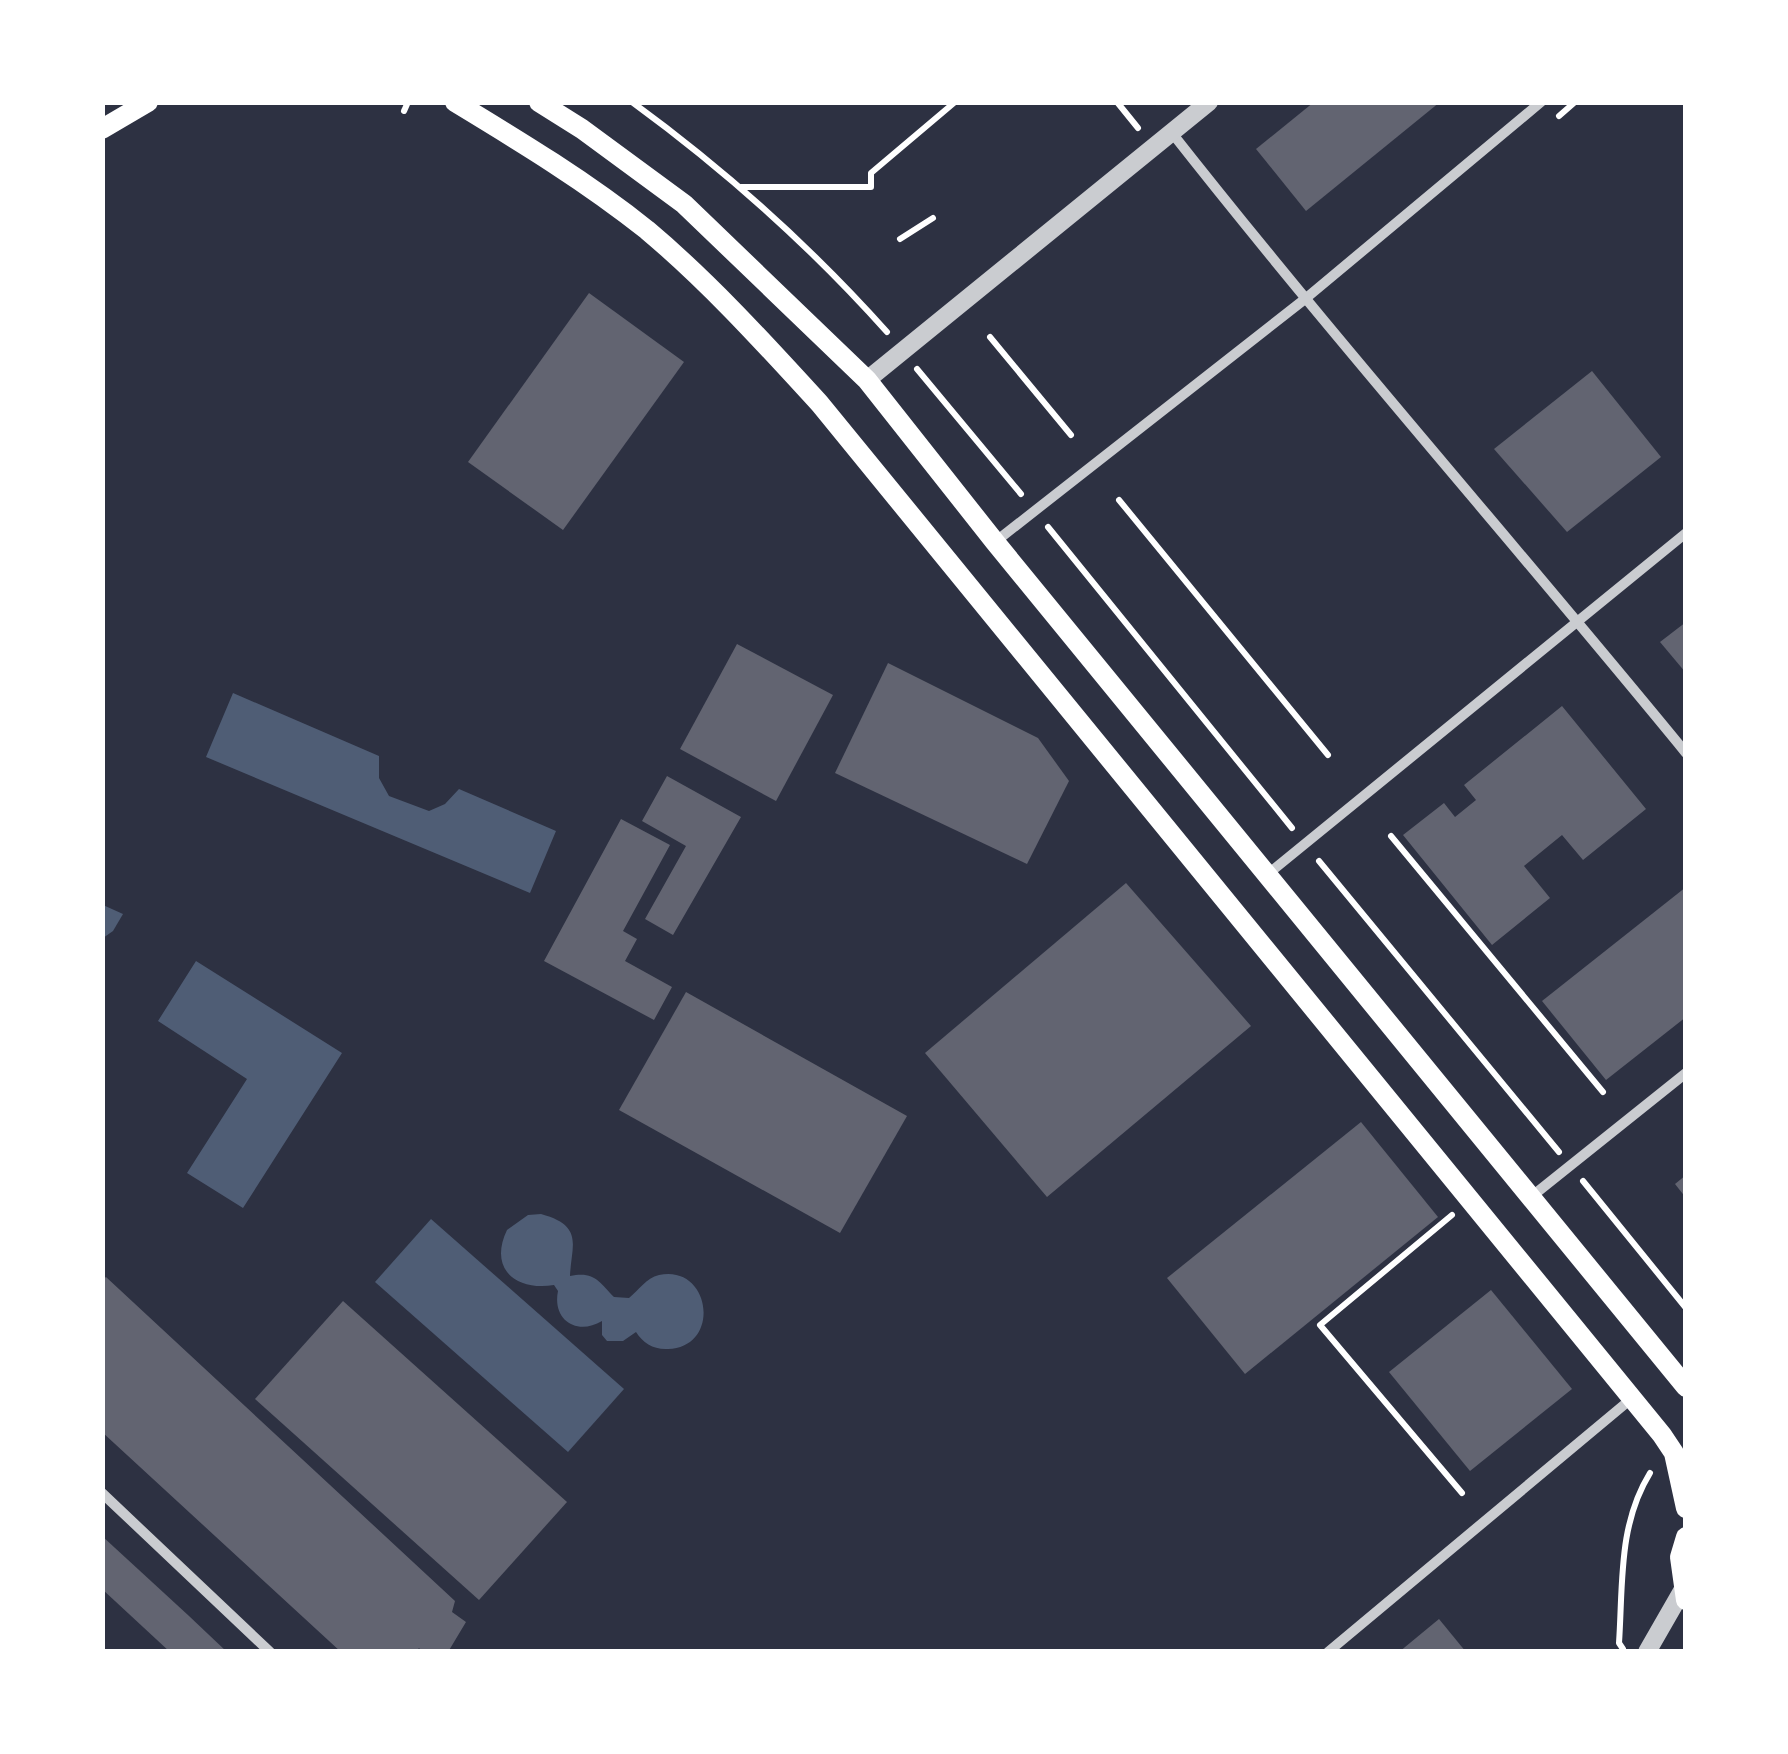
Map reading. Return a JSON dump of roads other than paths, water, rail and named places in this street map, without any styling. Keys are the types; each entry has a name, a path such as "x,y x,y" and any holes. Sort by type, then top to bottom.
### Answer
{"main road":[{"path":"102,129 148,102"},
{"path":"456,102 554,162 646,230 730,306 820,404 1632,1398 1674,1453 1686,1508"},
{"path":"539,102 684,204 867,380 1686,1387"},
{"path":"1684,1596 1680,1557 1686,1538"}],"street":[{"path":"867,380 1209,102"},
{"path":"996,542 1305,300 1541,102"},
{"path":"1172,133 1305,300 1686,754"},
{"path":"1268,874 1686,533"},
{"path":"1531,1197 1686,1073"},
{"path":"1328,1652 1632,1398"},
{"path":"102,1493 270,1652"},
{"path":"1647,1652 1684,1596"}],"water":[{"path":"233,693 379,756 379,778 389,796 429,811 445,804 459,789 556,831 530,893 206,757"},
{"path":"103,905 123,914 113,931 103,938"},
{"path":"196,961 342,1053 243,1208 187,1173 247,1079 158,1021"},
{"path":"541,1214 570,1231 570,1276 591,1276 614,1297 629,1298 646,1281 659,1275 677,1275 690,1282 703,1307 703,1322 697,1335 685,1345 663,1349 649,1345 636,1332 623,1341 607,1341 602,1335 602,1321 584,1327 568,1322 559,1310 554,1285 518,1281 509,1275 501,1256 507,1230 528,1215"},
{"path":"431,1219 624,1389 568,1452 375,1282"}]}
